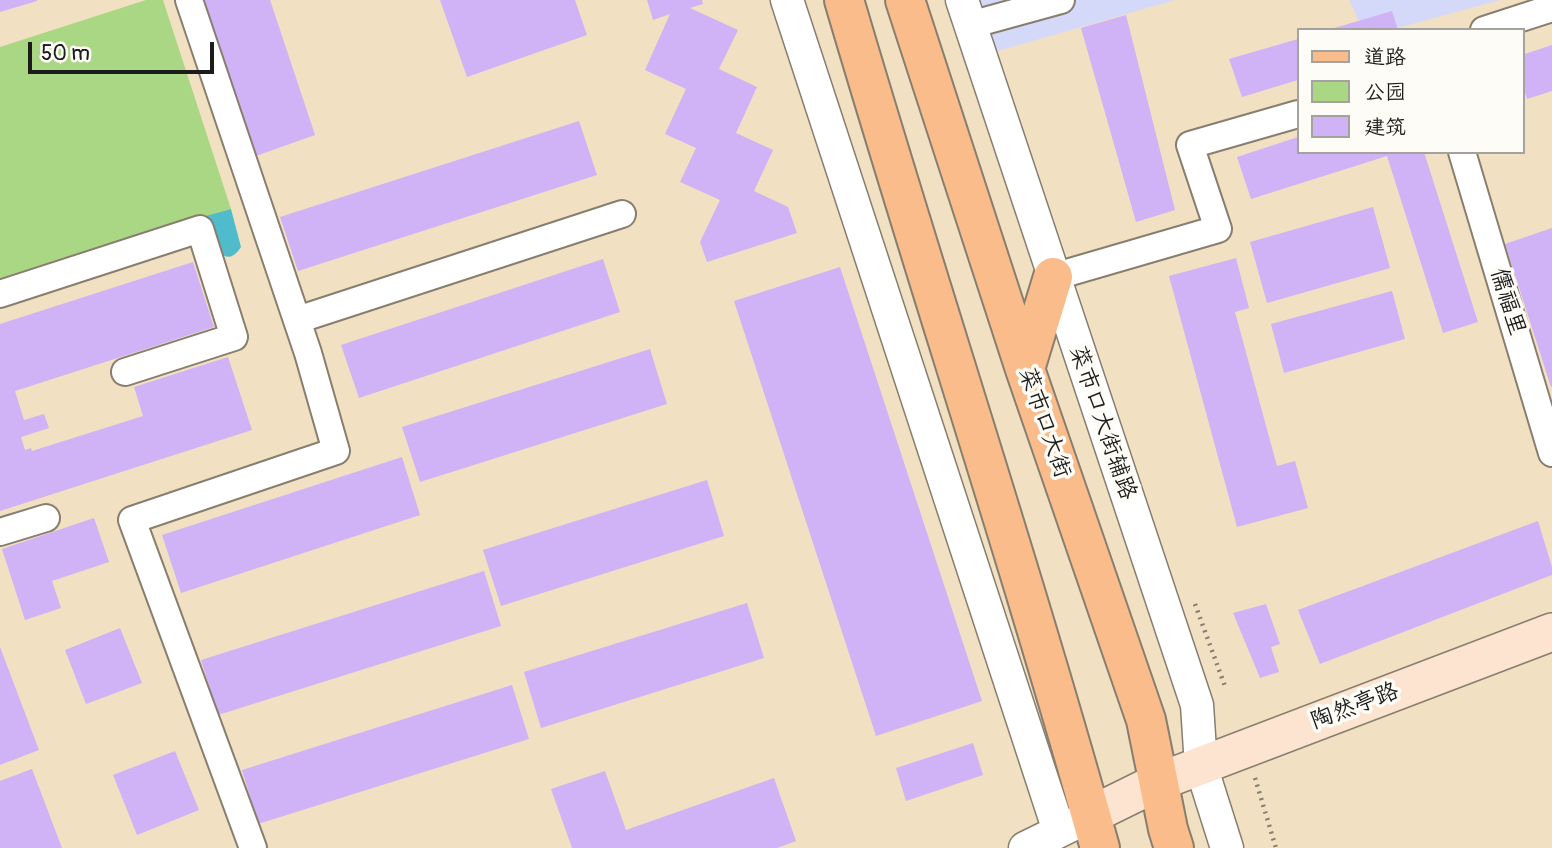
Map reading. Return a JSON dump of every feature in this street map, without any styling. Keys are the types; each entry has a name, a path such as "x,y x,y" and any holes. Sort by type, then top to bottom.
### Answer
{"main road":[{"path":"844,0 1073,749 1084,832"},
{"name":"菜市口大街","path":"905,0 1026,369 1146,720 1174,848"},
{"path":"1026,369 1053,277"},
{"name":"陶然亭路","path":"1084,832 1158,782 1552,632"}],"street":[{"path":"189,0 297,320 336,451 132,520 253,848"},
{"path":"787,0 1084,832 1024,848"},
{"path":"966,13 1061,0"},
{"path":"1490,28 1552,8"},
{"name":"菜市口大街辅路","path":"966,13 1197,705 1200,766 1227,848"},
{"path":"1053,277 1218,229 1190,145 1296,115"},
{"name":"儒福里","path":"1463,154 1552,453"},
{"path":"297,320 622,214"},
{"path":"0,295 200,229 234,337 125,372"},
{"path":"0,532 46,518"}],"path":[{"path":"1255,778 1276,848"}],"shaded area":[{"path":"975,0 1175,0 991,53"},
{"path":"1349,0 1500,0 1397,28 1362,28"}],"green space":[{"path":"146,0 163,0 231,209 0,281 0,47"}],"water":[{"path":"231,209 241,247 228,257 218,248 206,216"}],"building":[{"path":"0,0 37,0 37,1 0,12"},
{"path":"204,0 270,0 315,135 253,157"},
{"path":"440,0 575,0 587,35 467,77"},
{"path":"647,0 702,0 703,4 690,8 738,30 719,69 757,87 736,133 773,150 754,191 788,207 797,233 707,262 700,242 720,200 680,182 696,148 665,134 686,89 645,70 670,14 653,20"},
{"path":"1392,11 1397,28 1334,28"},
{"path":"1126,15 1175,210 1136,222 1081,28"},
{"path":"1296,40 1296,81 1242,97 1229,59"},
{"path":"1552,45 1552,91 1527,99 1524,89 1524,54"},
{"path":"579,121 597,175 298,271 280,217"},
{"path":"1296,138 1296,154 1425,154 1478,322 1443,333 1387,156 1251,199 1237,157"},
{"path":"1373,207 1390,268 1267,303 1250,242"},
{"path":"1552,228 1552,387 1551,387 1505,244"},
{"path":"1236,258 1249,308 1235,312 1277,466 1295,461 1308,508 1237,527 1169,276"},
{"path":"603,259 620,312 359,398 341,345"},
{"path":"193,262 214,327 15,391 24,420 44,414 49,428 21,437 25,450 31,448 32,451 143,416 134,387 228,357 252,430 0,511 0,324"},
{"path":"840,267 982,701 876,736 734,301"},
{"path":"1392,291 1405,339 1284,373 1271,324"},
{"path":"650,349 667,404 420,482 402,427"},
{"path":"402,457 420,515 181,593 162,535"},
{"path":"707,480 724,536 501,606 483,550"},
{"path":"94,518 109,562 52,581 61,608 25,620 2,549"},
{"path":"1538,521 1552,575 1320,664 1298,610"},
{"path":"484,571 501,626 218,715 201,660"},
{"path":"747,603 764,658 541,728 524,672"},
{"path":"1266,604 1280,644 1271,647 1279,672 1260,678 1233,613"},
{"path":"120,628 142,683 86,704 65,650"},
{"path":"0,647 39,750 0,765"},
{"path":"512,685 529,739 258,824 242,770"},
{"path":"973,743 983,775 906,801 896,768"},
{"path":"175,751 199,810 137,835 113,775"},
{"path":"32,769 62,848 0,848 0,781"},
{"path":"605,771 626,830 774,778 796,841 777,848 572,848 551,789"}]}
